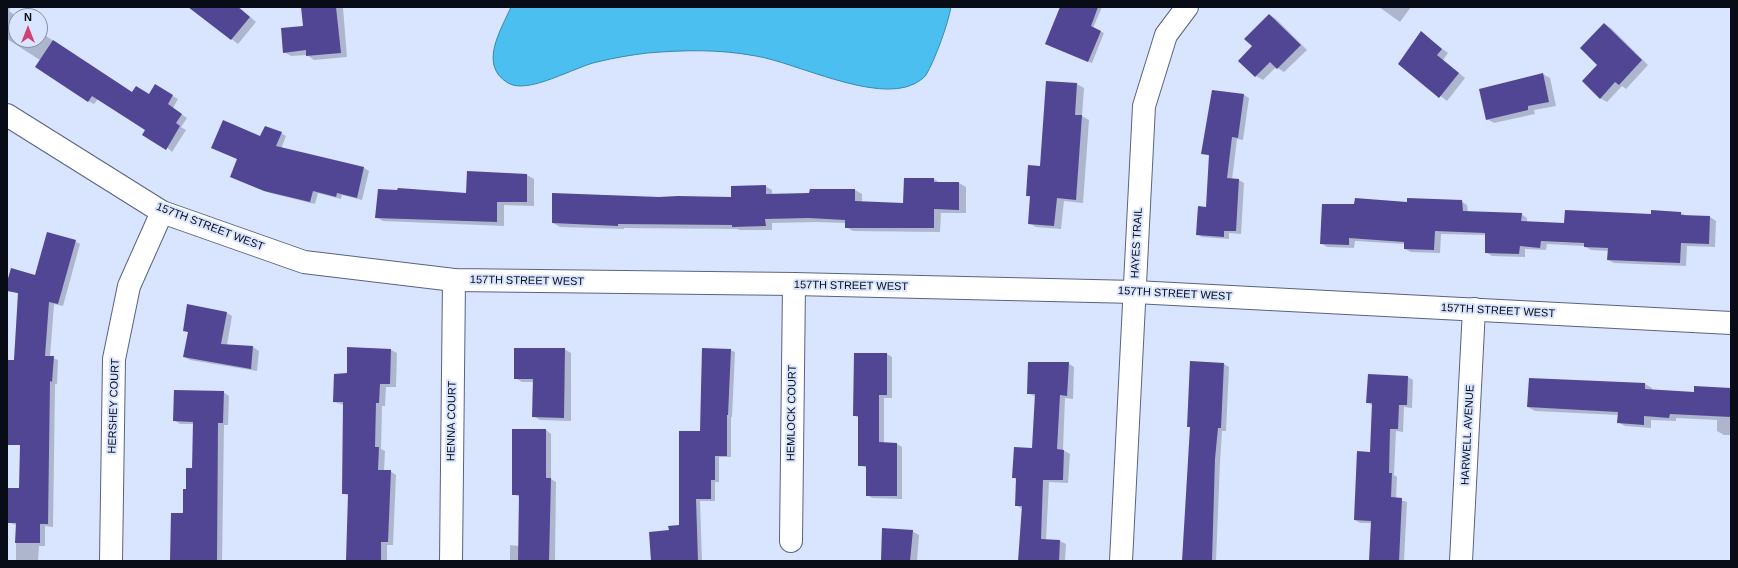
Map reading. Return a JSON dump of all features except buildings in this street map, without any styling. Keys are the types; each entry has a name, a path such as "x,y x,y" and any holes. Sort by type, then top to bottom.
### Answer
{"street":[{"name":"HAYES TRAIL","path":"1121,561 1144,106 1166,35 1187,7"},
{"name":"157TH STREET WEST","path":"7,115 162,212 304,262 454,280 794,284 1135,292 1731,323"},
{"name":"HERSHEY COURT","path":"111,561 114,359 129,286 162,212"},
{"name":"HENNA COURT","path":"451,561 454,280"},
{"name":"HEMLOCK COURT","path":"791,541 794,284"},
{"name":"HARWELL AVENUE","path":"1461,561 1474,310"}],"water":[{"path":"511,7 951,7 941,42 925,76 914,84 898,89 879,89 836,80 756,56 728,52 702,51 647,53 616,58 587,65 539,83 517,86 508,83 499,76 494,67 493,57 494,47"}]}
